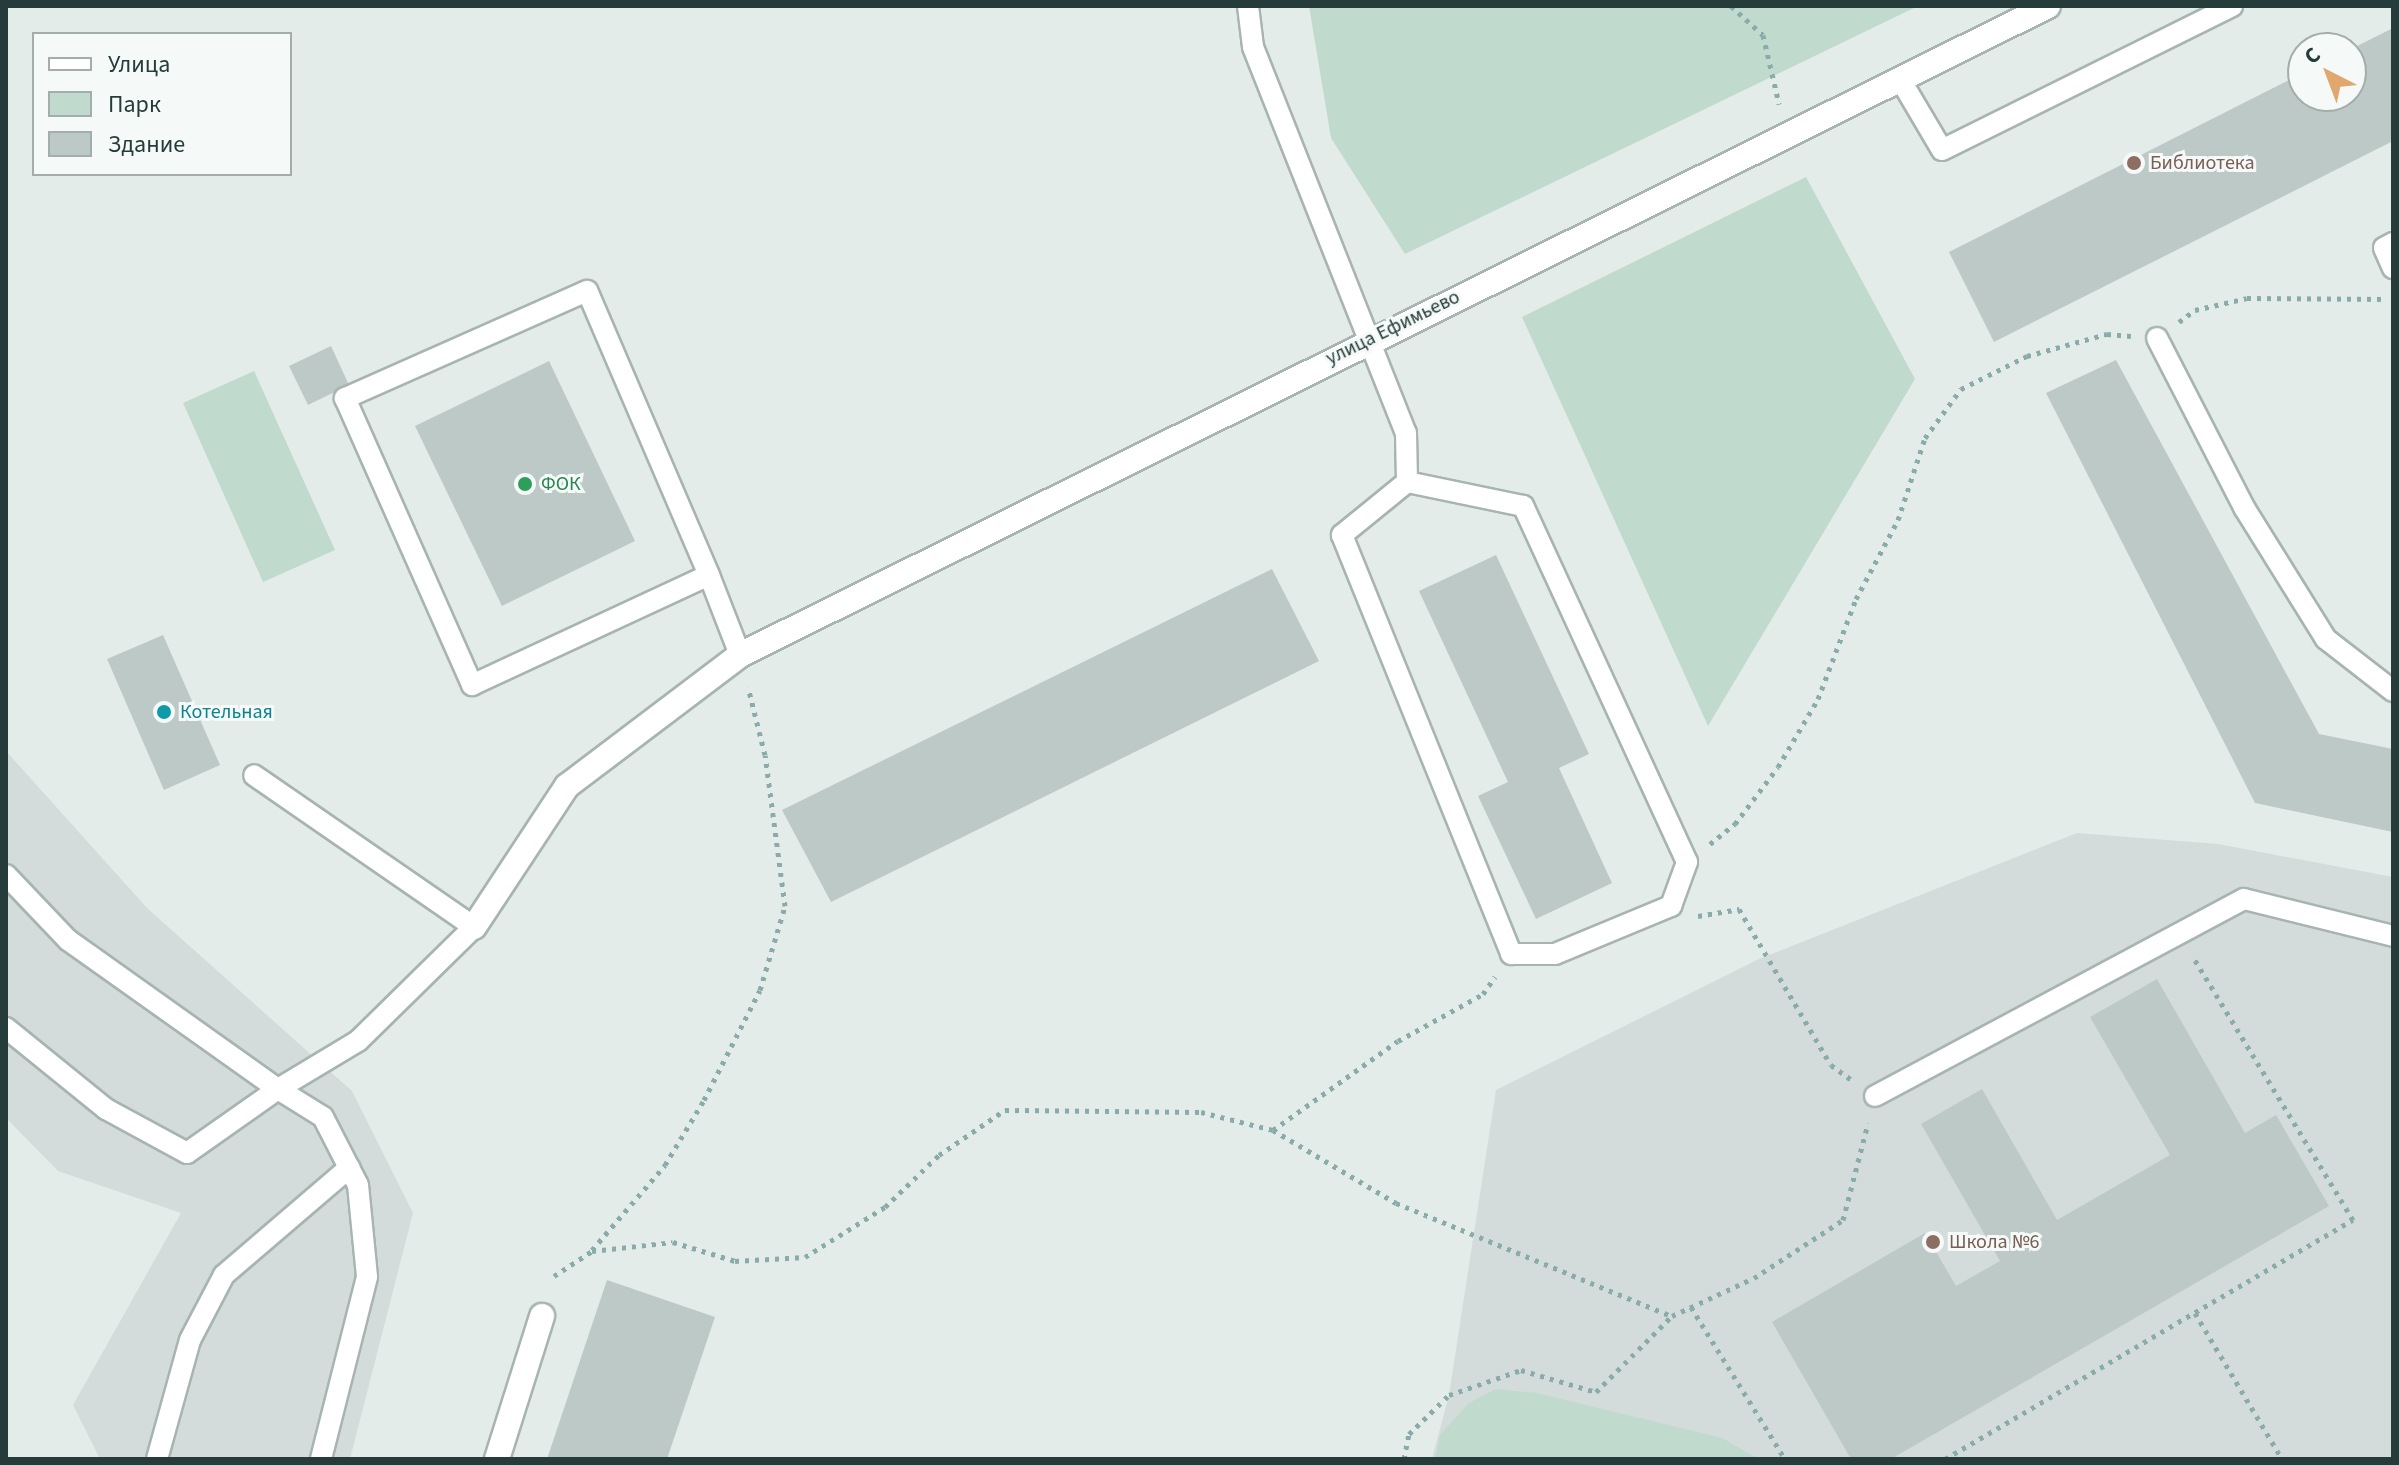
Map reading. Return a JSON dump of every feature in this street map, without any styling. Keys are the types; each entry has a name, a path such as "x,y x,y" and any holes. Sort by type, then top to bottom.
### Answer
{"street":[{"name":"улица Ефимьево","path":"474,927 567,786 740,655 1366,340 2048,6"},
{"path":"497,1459 542,1316"}],"lane":[{"path":"1248,6 1253,47 1366,340 1406,433 1407,482"},
{"path":"1900,79 1942,150 2232,6"},
{"path":"2393,243 2384,248 2393,268"},
{"path":"709,575 472,685 345,398 587,291 709,575 740,655"},
{"path":"2157,338 2245,509 2326,639 2393,691"},
{"path":"1407,482 1523,506 1687,862 1671,906 1555,954 1511,954 1342,535 1407,482"},
{"path":"6,1028 106,1109 187,1153 278,1089 358,1041 474,927 254,775"},
{"path":"6,875 68,940 278,1089 323,1117 358,1185 367,1277 321,1459"},
{"path":"1875,1096 2244,899 2393,936"},
{"path":"157,1459 190,1340 224,1275 349,1168"}],"path":[{"path":"1731,6 1763,35 1764,56 1788,133"},
{"path":"1687,862 1735,824 1810,712 1856,599 1898,520 1925,438 1961,389 2027,356 2107,334 2157,338 2195,310 2233,301 2313,294 2393,300"},
{"path":"554,1276 592,1251 665,1165 704,1100 760,990 785,906 765,755 740,655"},
{"path":"1404,1459 1409,1434 1449,1395 1521,1370 1596,1392 1672,1316 1754,1278 1843,1220 1875,1096 1831,1065 1739,909 1681,919"},
{"path":"1945,1459 2353,1220 2179,934"},
{"path":"1273,1130 1398,1041 1483,994 1511,954"},
{"path":"592,1251 673,1242 735,1261 805,1257 885,1207 939,1155 1005,1110 1201,1112 1273,1130 1396,1203 1672,1316"},
{"path":"1691,1307 1785,1459"},
{"path":"2195,1313 2282,1459"}],"shaded area":[{"path":"6,751 147,908 352,1091 413,1213 350,1459 100,1459 73,1405 181,1213 58,1171 6,1118"},
{"name":"Школа №6","path":"2077,833 2218,844 2393,877 2393,1459 1432,1459 1449,1395 1496,1090 1759,959"}],"green space":[{"path":"1309,6 1918,6 1405,254 1331,138"},
{"path":"1806,177 1915,379 1708,726 1522,317"},
{"path":"254,371 335,550 263,582 183,403"},
{"path":"1496,1389 1537,1393 1722,1438 1759,1459 1435,1459 1440,1435 1469,1403"}],"building":[{"path":"2393,28 2393,141 1994,342 1949,252 2287,81 2287,112 2367,112 2367,41"},
{"path":"331,346 349,385 308,405 289,366"},
{"path":"2116,360 2319,734 2393,749 2393,832 2255,803 2046,393"},
{"name":"ФОК","path":"549,361 635,541 502,606 415,426"},
{"path":"1496,555 1589,754 1559,768 1612,883 1536,919 1478,796 1508,782 1419,591"},
{"path":"1272,569 1319,661 831,902 782,810"},
{"name":"Котельная","path":"163,635 220,765 164,790 107,659"},
{"path":"2157,979 2245,1133 2276,1115 2329,1206 1891,1459 1851,1459 1772,1322 1925,1233 1956,1286 2000,1261 1921,1124 1982,1089 2057,1220 2170,1155 2090,1017"},
{"path":"607,1280 715,1317 667,1459 547,1459"}],"place":[{"name":"Библиотека","path":"2134,163"},
{"name":"ФОК","path":"525,484"},
{"name":"Котельная","path":"164,712"},
{"name":"Школа №6","path":"1933,1242"}]}
